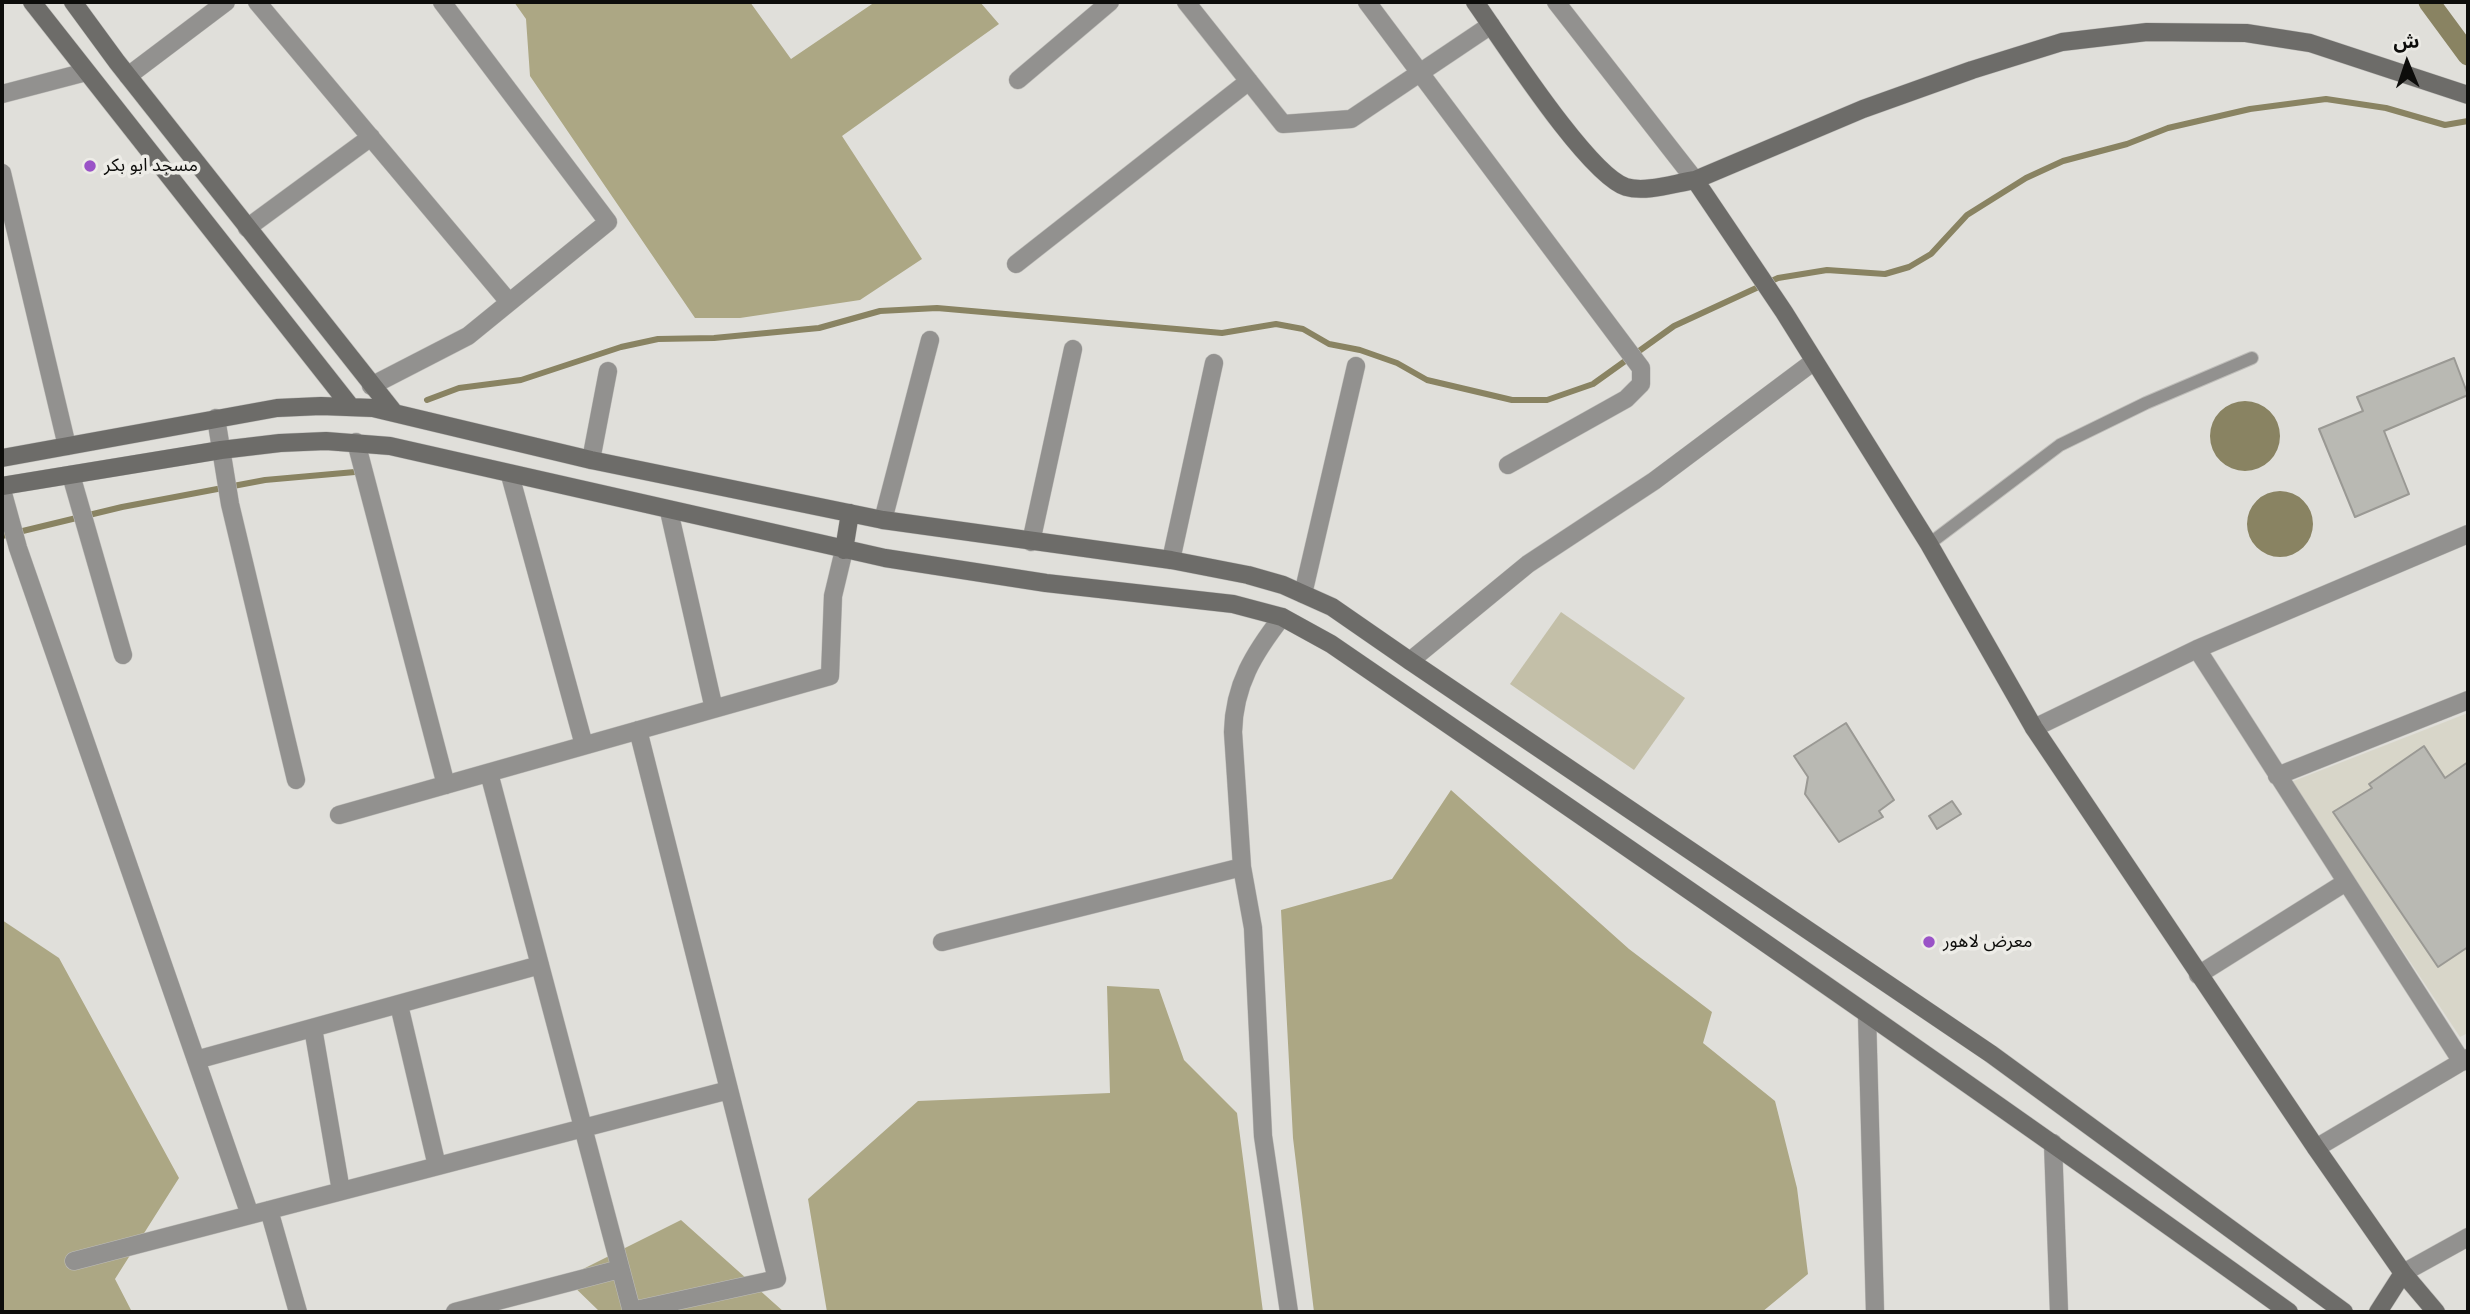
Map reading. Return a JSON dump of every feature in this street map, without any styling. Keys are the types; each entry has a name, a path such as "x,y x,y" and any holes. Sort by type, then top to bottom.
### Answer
{"main road":[{"path":"32,2 351,407"},
{"path":"73,2 247,229 393,411"},
{"path":"1475,2 1585,155 1614,182 1629,188 1695,180 1863,110 1972,70 2062,42 2147,32 2246,33 2310,43 2468,95"},
{"path":"60,39 85,19"},
{"path":"1695,180 1783,312 1929,544 2034,728 2197,975 2316,1148 2403,1273 2436,1312"},
{"path":"199,212 221,195"},
{"path":"2,458 278,408 351,407 393,411 590,460 883,520 1171,560 1248,575 1303,594 1353,619 1410,661 1991,1054 2344,1312"},
{"path":"2,488 221,450 305,441 356,442 427,454 844,550 1046,583 1233,604 1282,617 1331,644 1697,895 2053,1143 2289,1312"},
{"path":"844,550 850,513"},
{"path":"1697,895 1719,869"},
{"path":"2378,1312 2403,1273"},
{"path":"2403,1273 2417,1312"}],"street":[{"path":"128,76 226,2"},
{"path":"257,2 509,302"},
{"path":"371,386 468,336 608,222 443,2"},
{"path":"1018,80 1110,2"},
{"path":"1186,2 1283,124 1351,120 1492,25"},
{"path":"1367,2 1641,368 1640,384 1626,398 1508,465"},
{"path":"1556,2 1695,180"},
{"path":"2,94 86,72"},
{"path":"1016,264 1249,81"},
{"path":"247,229 371,136"},
{"path":"2,173 67,446"},
{"path":"883,520 930,340"},
{"path":"1031,542 1073,349"},
{"path":"1410,661 1528,564 1654,481 1813,362"},
{"path":"1171,560 1214,363"},
{"path":"1303,594 1356,366"},
{"path":"590,460 608,371"},
{"path":"216,418 230,504 296,780"},
{"path":"356,442 446,785"},
{"path":"71,475 123,655"},
{"path":"510,475 584,745"},
{"path":"2,488 18,548 250,1215"},
{"path":"669,511 714,709"},
{"path":"2034,728 2197,649 2468,534"},
{"path":"339,816 830,676 833,596 844,550"},
{"path":"1282,617 1243,675 1233,710 1242,867 1253,928 1263,1136 1289,1312"},
{"path":"2197,649 2346,882 2465,1060 2316,1148"},
{"path":"2277,776 2468,700"},
{"path":"489,773 632,1312 778,1279 638,730"},
{"path":"942,942 1242,867"},
{"path":"2197,975 2346,882"},
{"path":"196,1060 540,965"},
{"path":"399,1005 437,1166"},
{"path":"1867,1014 1875,1312"},
{"path":"313,1028 341,1191"},
{"path":"74,1261 729,1090"},
{"path":"2053,1143 2059,1312"},
{"path":"270,1210 298,1312"},
{"path":"2403,1273 2468,1237"},
{"path":"455,1312 620,1269"}],"lane":[{"path":"1929,544 2060,445 2147,403 2252,358"}],"shaded area":[{"path":"514,2 750,2 791,59 875,2 980,2 999,24 842,136 922,259 860,300 740,318 695,318 530,76 526,19"},
{"path":"2245,401 2270,411 2280,436 2270,461 2245,471 2220,461 2210,436 2220,411"},
{"path":"2280,491 2303,501 2313,524 2303,547 2280,557 2257,547 2247,524 2257,501"},
{"path":"1561,612 1685,698 1634,770 1510,684"},
{"path":"2468,713 2468,1033 2460,1037 2291,782"},
{"path":"1451,790 1629,949 1712,1012 1703,1043 1775,1101 1797,1188 1808,1274 1762,1312 1314,1312 1293,1138 1281,910 1392,879"},
{"path":"2,920 59,958 179,1178 115,1279 132,1312 2,1312"},
{"path":"1107,986 1159,989 1184,1060 1237,1113 1263,1312 827,1312 808,1199 918,1101 1110,1093"},
{"path":"681,1220 784,1312 600,1312 565,1278"}],"building":[{"path":"2454,358 2468,395 2384,431 2409,494 2355,517 2319,429 2363,411 2357,397"},
{"path":"1846,723 1894,800 1879,811 1883,817 1839,842 1805,794 1808,777 1794,756"},
{"path":"2424,746 2445,778 2468,762 2468,947 2438,967 2333,812 2372,788 2369,784"},
{"path":"1952,801 1961,814 1937,829 1929,816"}],"waterway":[{"path":"2429,2 2468,55"},
{"path":"427,400 459,388 521,380 621,347 658,339 714,338 819,328 880,311 937,308 1222,333 1276,324 1303,329 1329,344 1360,350 1397,363 1427,380 1512,400 1547,400 1593,384 1674,326 1778,278 1827,270 1885,274 1909,267 1931,254 1967,215 2026,178 2063,161 2127,144 2168,128 2250,109 2326,99 2386,108 2445,125 2468,121"},
{"path":"2,536 122,507 265,480 355,472"}],"place":[{"name":"مسجد ابو بكر","path":"90,166"},
{"name":"معرض لاهور","path":"1929,942"}]}
